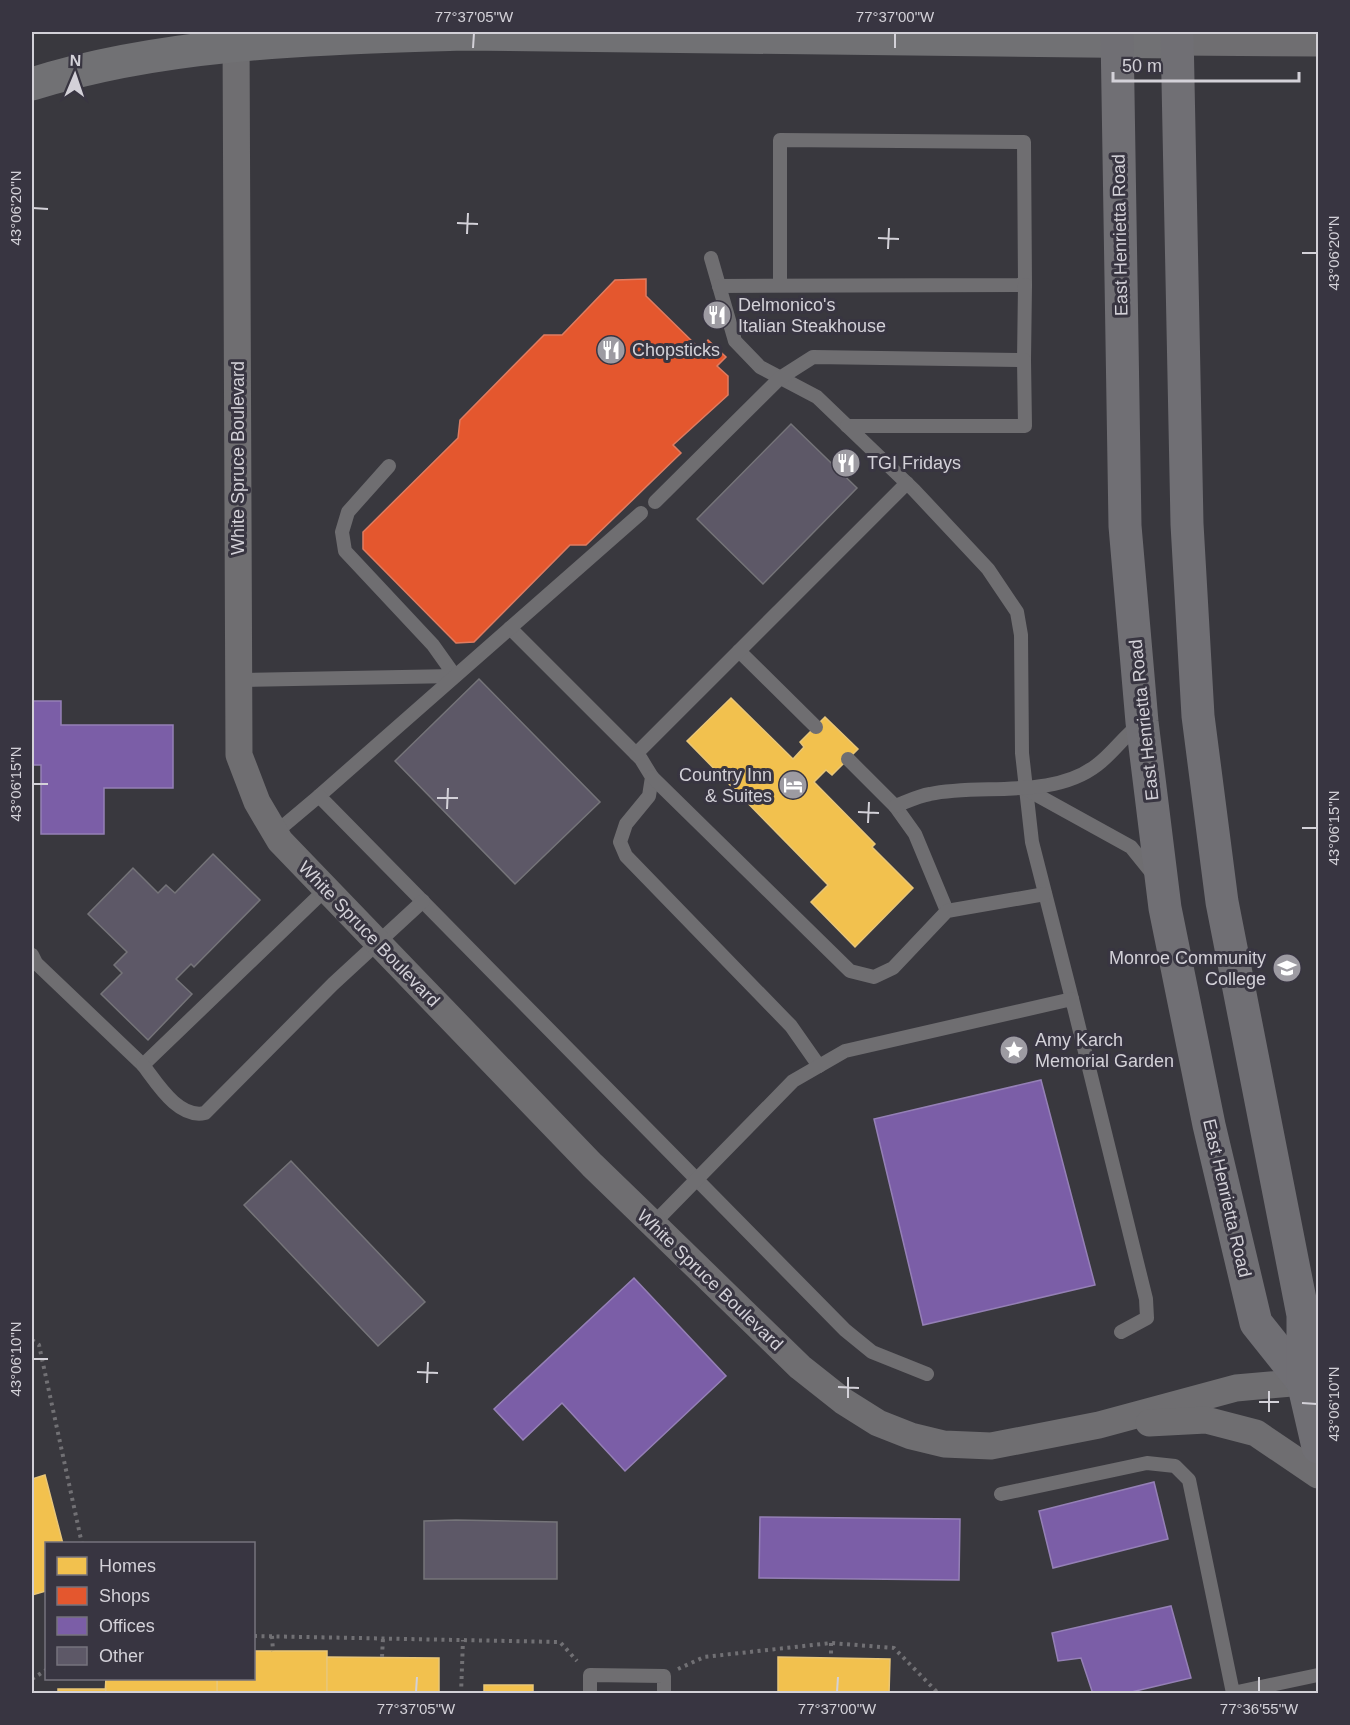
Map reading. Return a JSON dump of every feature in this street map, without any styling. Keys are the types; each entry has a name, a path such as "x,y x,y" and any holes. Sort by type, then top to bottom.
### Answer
{"main road":[{"name":"East Henrietta Road","path":"1117,36 1125,526 1142,722 1163,888 1209,1125 1256,1323 1313,1379"},
{"name":"East Henrietta Road","path":"1177,37 1187,524 1198,717 1222,902 1303,1315 1313,1379 1318,1447"}],"street":[{"path":"32,84 96,68 236,39 462,34 744,34 1177,37 1318,44"},
{"name":"White Spruce Boulevard","path":"236,39 239,755 257,802 275,833 592,1165 800,1367 843,1401 878,1423 911,1436 972,1447 991,1446 1099,1425 1236,1388 1313,1379"},
{"name":"White Spruce Boulevard","path":"1099,1425 1206,1420 1256,1433 1318,1475"}],"lane":[{"path":"780,285 780,140 1024,142 1025,426 847,426"},
{"path":"711,258 735,341 760,367 817,397 907,483 988,569 1017,612 1021,635 1022,753 1032,842 1146,1299 1147,1318 1122,1332"},
{"path":"719,286 1025,285"},
{"path":"655,502 780,378 813,357 1024,360"},
{"path":"389,466 348,512 342,532 345,551 433,645 455,676"},
{"path":"636,754 907,483"},
{"path":"275,833 641,513"},
{"path":"510,628 636,754 652,777 850,971 874,977 893,968 947,911 1045,894"},
{"path":"739,651 816,727"},
{"path":"239,680 455,676"},
{"path":"895,806 931,793 1026,789 1074,776 1097,766 1124,735 1142,722"},
{"path":"848,759 895,806 915,834 947,911"},
{"path":"652,777 649,796 626,824 620,843 626,856 791,1026 819,1066"},
{"path":"1026,789 1131,847 1163,888"},
{"path":"319,796 698,1178 845,1330 872,1352 927,1374"},
{"path":"143,1065 326,889"},
{"path":"32,955 36,963 143,1065 184,1111 196,1115 205,1113 333,984 423,901"},
{"path":"653,1224 793,1081 846,1051 1072,999"},
{"path":"1001,1494 1147,1463 1175,1466 1189,1480 1233,1693 1318,1675"},
{"path":"590,1694 590,1676 664,1676 664,1694"}],"path":[{"path":"32,1340 39,1345 82,1542"},
{"path":"255,1636 560,1642 590,1676"},
{"path":"273,1636 273,1651"},
{"path":"382,1658 383,1638"},
{"path":"461,1694 463,1640"},
{"path":"831,1643 831,1658"},
{"path":"664,1676 704,1657 831,1643 894,1648 939,1694"},
{"path":"32,1679 45,1671"}],"building: Homes":[{"path":"731,698 793,759 804,747 800,742 825,717 858,749 832,775 826,770 814,782 875,844 872,847 913,888 855,947 811,902 828,885 687,741"},
{"path":"45,1475 62,1542 45,1542 45,1591 32,1595 32,1479"},
{"path":"255,1651 327,1651 327,1694 217,1694 217,1680 255,1680"},
{"path":"327,1657 439,1658 439,1694 327,1694"},
{"path":"778,1657 890,1659 889,1694 778,1694"},
{"path":"106,1680 217,1680 217,1694 105,1694"},
{"path":"484,1685 533,1685 533,1694 484,1694"},
{"path":"58,1689 106,1689 105,1694 58,1694"}],"building: Shops":[{"path":"646,279 646,296 700,349 708,340 726,357 717,366 728,376 728,395 673,445 681,453 586,545 570,545 474,642 456,643 363,549 363,532 458,438 460,420 544,335 562,335 615,280"}],"building: Offices":[{"path":"32,701 61,701 61,725 173,725 173,788 104,788 104,834 41,834 41,765 32,765"},
{"path":"1041,1080 1095,1285 923,1325 874,1119"},
{"path":"634,1278 726,1376 625,1471 562,1403 523,1440 494,1409"},
{"path":"1154,1482 1168,1539 1053,1568 1039,1511"},
{"path":"760,1517 960,1519 959,1580 759,1578"},
{"path":"1171,1606 1191,1678 1123,1694 1093,1694 1081,1658 1058,1661 1052,1633"}],"building: Other":[{"path":"791,424 857,488 763,584 697,519"},
{"path":"479,679 600,802 515,884 395,761"},
{"path":"213,854 260,900 194,967 191,964 176,979 192,994 148,1040 101,994 122,973 114,965 127,952 88,914 133,868 158,893 166,885 175,893"},
{"path":"291,1161 425,1302 378,1346 244,1205"},
{"path":"424,1521 557,1522 557,1579 424,1579"}],"place":[{"name":"Delmonico's Italian Steakhouse","path":"717,315"},
{"name":"Chopsticks","path":"611,350"},
{"name":"TGI Fridays","path":"846,463"},
{"name":"Country Inn & Suites","path":"793,785"},
{"name":"Monroe Community College","path":"1287,968"},
{"name":"Amy Karch Memorial Garden","path":"1014,1050"}]}
